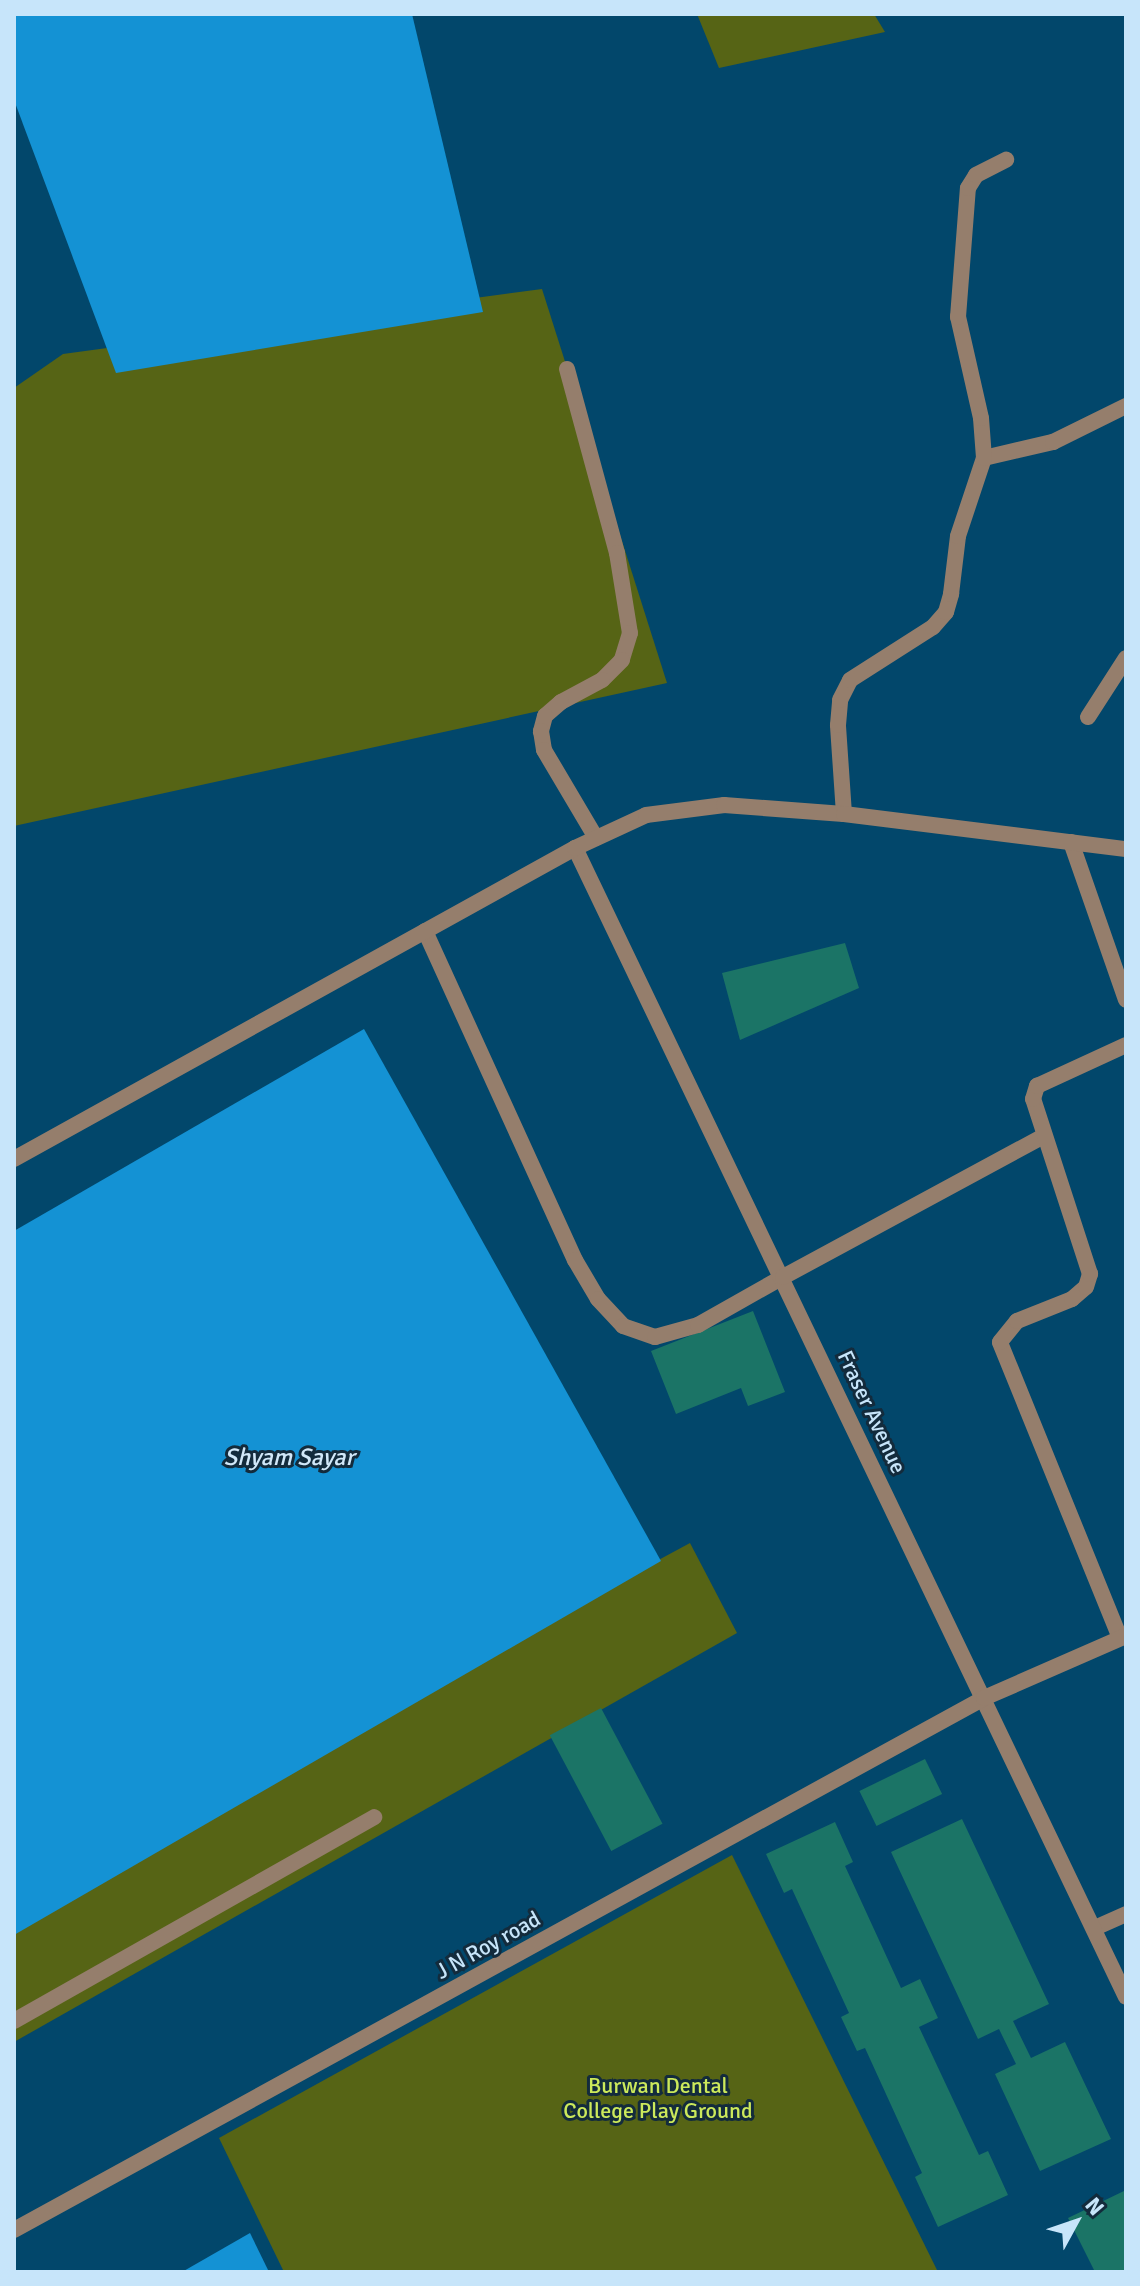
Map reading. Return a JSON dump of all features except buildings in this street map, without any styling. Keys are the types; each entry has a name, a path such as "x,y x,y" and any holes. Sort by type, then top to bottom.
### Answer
{"street":[{"path":"844,814 840,700 850,680 873,660 933,627 946,612 958,536 984,458 981,418 958,317 968,188 976,175 1006,160"},
{"path":"567,369 617,553 630,633 622,660 602,680 561,702 545,716 541,731 544,750 596,838"},
{"path":"984,458 1053,442 1126,406"},
{"path":"1088,717 1126,658"},
{"path":"14,1159 575,848 646,815 724,805 844,814 1126,849"},
{"path":"1071,842 1126,1000"},
{"name":"Fraser Avenue","path":"575,848 1097,1927 1126,1997"},
{"path":"425,931 575,1260 598,1299 623,1326 655,1337 698,1325 1044,1136"},
{"path":"1123,1637 1000,1342 1017,1321 1072,1299 1086,1287 1090,1274 1033,1099 1037,1086 1126,1045"},
{"name":"J N Roy road","path":"14,2230 984,1698 1123,1637"},
{"path":"14,2021 374,1817"},
{"path":"1097,1927 1126,1914"}],"green space":[{"path":"697,14 874,14 885,32 719,68"},
{"path":"542,289 667,683 14,826 14,388 63,354"},
{"path":"690,1543 737,1633 14,2042 14,1908"},
{"name":"Burwan Dental College Play Ground","path":"732,1855 938,2272 284,2272 219,2138"}],"water":[{"path":"14,14 412,14 483,312 116,373 14,100"},
{"name":"Shyam Sayar","path":"364,1029 661,1561 14,1935 14,1231"},
{"path":"250,2233 269,2272 182,2272"}]}
